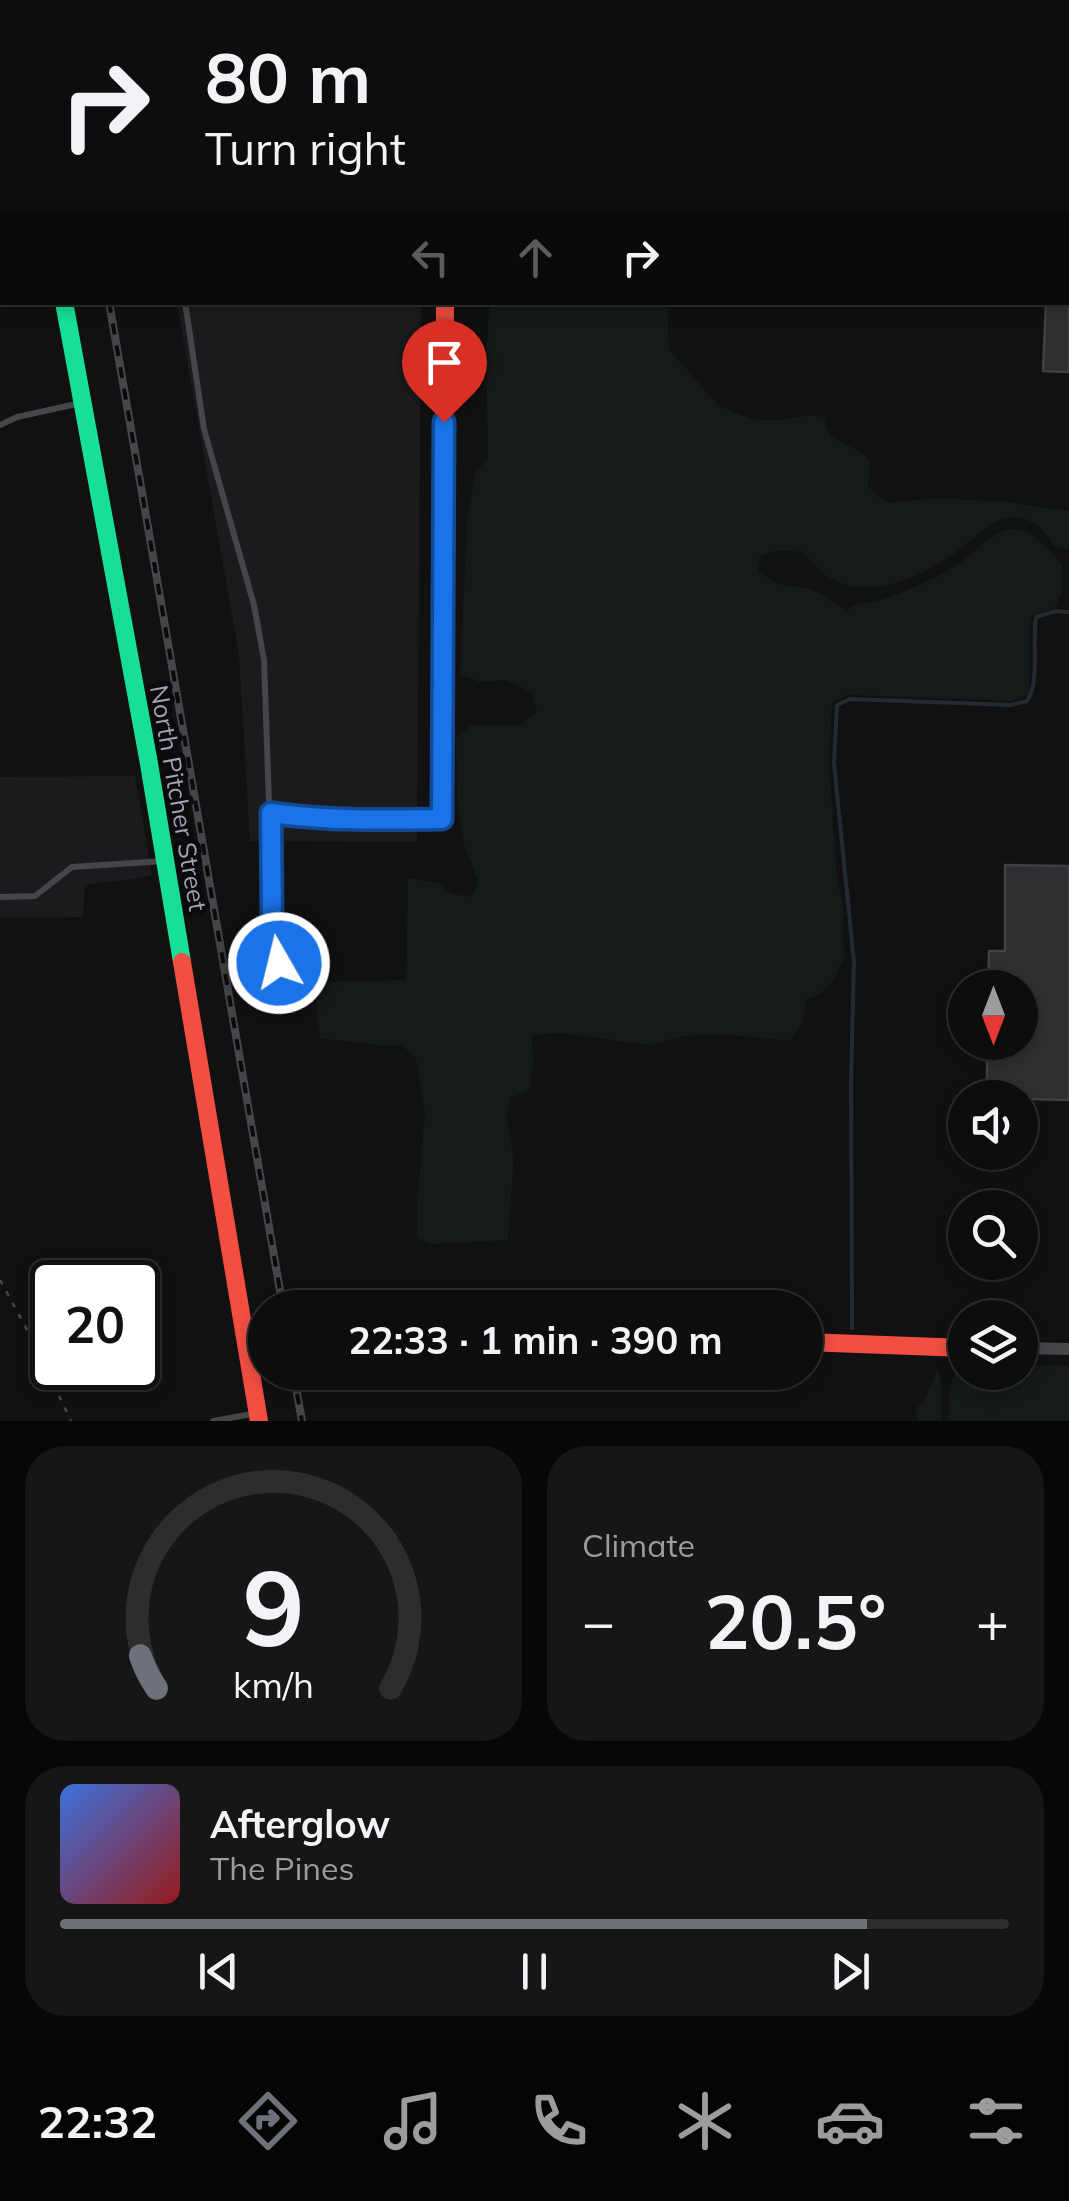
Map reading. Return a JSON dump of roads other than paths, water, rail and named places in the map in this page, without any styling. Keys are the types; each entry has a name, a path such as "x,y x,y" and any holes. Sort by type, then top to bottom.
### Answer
{"street":[{"name":"North Pitcher Street","path":"65,305 248,1308"},
{"path":"442,819 445,305"},
{"path":"823,1343 948,1347"},
{"path":"1038,1348 1069,1349"},
{"name":"North Pitcher Street","path":"258,1390 259,1417"}],"lane":[{"path":"185,305 204,428 254,605 264,660 274,944 282,968 296,983"},
{"path":"0,425 17,417 82,403"},
{"path":"271,813 370,820 442,819"},
{"path":"0,897 35,896 72,867 165,861"},
{"path":"213,1421 259,1417"}],"waterway":[{"path":"852,1328 854,962 834,763 837,705 850,699 1011,705 1027,701 1035,672 1036,617 1069,612"}],"railway":[{"path":"110,305 280,1290"},
{"path":"296,1390 302,1421"}]}
